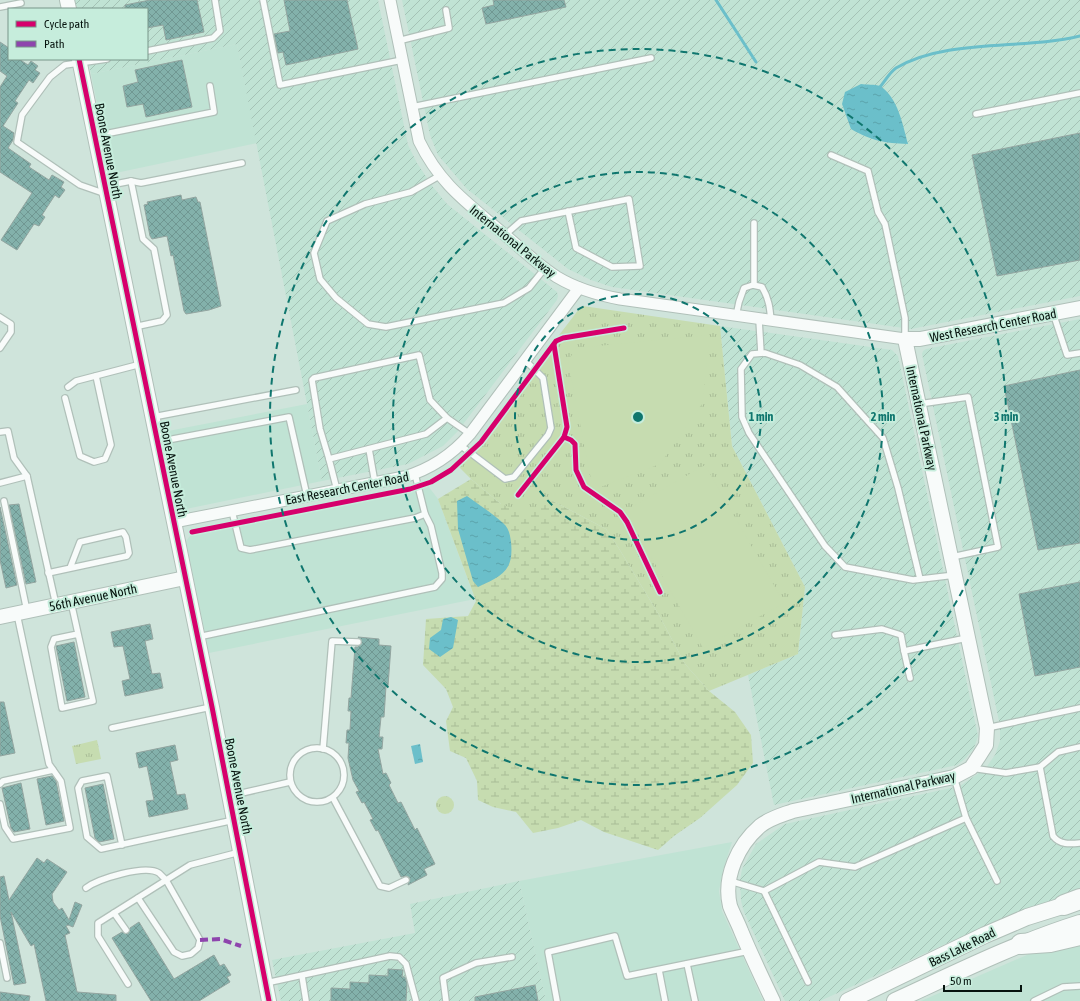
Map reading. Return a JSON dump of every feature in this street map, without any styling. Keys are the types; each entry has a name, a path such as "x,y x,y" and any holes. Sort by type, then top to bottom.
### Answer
{"highway":[{"path":"1021,944 1050,942 1080,934"}],"main road":[{"name":"Bass Lake Road","path":"848,1001 985,935 1027,917 1075,902"},
{"name":"Bass Lake Road","path":"896,1001 1021,944 1080,923"}],"street":[{"name":"International Parkway","path":"390,0 419,141 429,162 448,187 545,268 579,288 598,295 759,320 905,339 956,575 987,728 986,745 971,768 954,777 793,811 776,817 760,826 748,839 738,853 731,870 730,906 773,1001"},
{"name":"Boone Avenue North","path":"80,61 212,707 269,1001"},
{"name":"East Research Center Road","path":"174,522 416,474 445,458 470,434 526,361 579,288"},
{"name":"West Research Center Road","path":"905,339 920,339 1080,308"},
{"name":"56th Avenue North","path":"0,617 185,578"}],"lane":[{"path":"148,51 213,38 220,31 215,0"},
{"path":"263,0 280,85 402,60"},
{"path":"0,7 21,3"},
{"path":"398,41 449,28 446,10"},
{"path":"412,107 651,58"},
{"path":"94,60 80,61 65,65 50,77 22,115 17,142 80,184 106,190 131,182 141,183 242,163"},
{"path":"95,136 214,112 210,86"},
{"path":"976,114 1080,93"},
{"path":"831,155 868,171 878,212 885,224 905,318 905,339"},
{"path":"439,176 411,192 365,204 327,221 314,253 320,279 336,298 368,324 386,327 504,303 529,288 545,268"},
{"path":"131,182 143,239 154,249 167,315 162,321 134,327"},
{"path":"505,235 521,221 568,211 629,199 640,266 612,267 576,248 568,211"},
{"path":"754,223 754,286"},
{"path":"736,316 744,288 754,286 762,288 767,296 770,306 771,321"},
{"path":"1053,313 1067,355 1080,353"},
{"path":"0,317 11,324 11,332 0,348"},
{"path":"759,320 760,354"},
{"path":"920,579 898,488 883,438 837,387 800,365 765,353 752,354 741,369 742,417 749,432 825,546 845,567 876,574 913,580 956,575"},
{"path":"337,490 320,429 312,380 314,378 419,355 430,400 447,418 470,434"},
{"path":"460,445 505,479 509,479 514,477 548,435 551,428 543,378 526,361"},
{"path":"68,388 76,381 142,364"},
{"path":"65,398 80,456 94,462 105,458 111,445 96,376"},
{"path":"152,417 296,390"},
{"path":"919,404 968,397 998,547 952,557"},
{"path":"157,442 289,417 307,496"},
{"path":"329,459 426,434 447,418"},
{"path":"0,432 8,431 14,458 27,476 56,605"},
{"path":"369,449 375,483"},
{"path":"197,637 435,586 442,579 442,573 431,526 426,514 416,474"},
{"path":"0,483 27,476"},
{"path":"0,804 5,828 13,839 70,828 61,781 49,764 4,501"},
{"path":"232,511 241,548 250,550 415,518 426,514"},
{"path":"48,573 127,556 130,553 126,537 123,532 80,542 70,568"},
{"path":"71,602 93,701 62,708 51,647 54,639 78,634"},
{"path":"835,635 882,629 901,635 910,678"},
{"path":"904,651 969,638"},
{"path":"323,749 332,641 358,642"},
{"path":"112,728 212,707"},
{"path":"987,728 1080,708"},
{"path":"971,768 1006,773 1040,767 1058,752 1080,747"},
{"path":"312,748 323,749 336,756 342,763 344,781 333,798 318,803 309,801 297,794 290,782 290,769 296,757 303,751 312,748"},
{"path":"1040,767 1053,836 1057,840 1068,844 1080,843"},
{"path":"0,784 3,781 53,770"},
{"path":"122,845 107,776 82,781 78,788 87,837 101,849 122,845 234,820"},
{"path":"954,777 966,818 997,881"},
{"path":"229,796 290,782"},
{"path":"333,798 380,886 389,888 406,880"},
{"path":"730,881 764,891 819,862 855,867 966,818"},
{"path":"128,984 98,936 98,923 190,865 240,852"},
{"path":"86,888 101,879 143,870 159,873 166,880 200,940 198,948 191,954 182,956 174,952 138,898"},
{"path":"764,891 808,982"},
{"path":"114,913 126,930"},
{"path":"557,1001 548,952 615,936 627,976 750,951"},
{"path":"0,943 7,978"},
{"path":"265,983 390,956 398,957 406,964 416,1001"},
{"path":"446,1001 443,978 476,963 512,956"},
{"path":"687,964 695,1001"},
{"path":"659,970 665,1001"},
{"path":"302,976 306,1001"},
{"path":"1034,1001 1063,987 1080,986"}],"shaded area":[{"path":"75,0 378,0 408,145 417,163 433,187 447,204 557,292 558,296 557,300 458,431 443,446 408,464 322,481 237,44 91,74 88,60 148,60 148,8 77,8"},
{"path":"402,0 1080,0 1080,296 911,329 612,287 591,280 568,269 467,189 438,155 430,135"},
{"path":"237,44 257,143 111,174 91,74"},
{"path":"1080,319 1080,891 1009,915 820,1001 785,1001 744,912 741,901 740,880 742,869 756,844 785,824 960,786 985,769 995,755 1000,741 1000,726 922,354 923,351 926,349"},
{"path":"720,326 892,350 898,356 978,736 974,748 965,759 957,765 774,805 748,675 798,654 805,587 732,446"},
{"path":"307,404 322,481 186,509 180,505 163,432"},
{"path":"425,482 438,499 475,599 209,653 186,541 194,531"},
{"path":"732,842 723,870 719,891 722,911 763,1001 546,1001 519,881"},
{"path":"519,881 546,1001 281,1001 272,960 415,933 410,904"},
{"path":"1080,942 1080,1001 921,1001 1043,948"}],"green space":[{"path":"583,306 720,326 732,446 805,587 798,654 709,691 685,664 659,615 606,529 553,501 526,514 501,504 471,479 456,464 479,440 579,309"},
{"path":"710,335 702,404 660,464 593,490 568,361 576,348"},
{"path":"705,465 784,603 703,648 625,511"},
{"path":"471,479 501,504 553,501 606,529 659,615 685,664 709,691 735,712 751,735 753,763 737,785 700,818 674,836 658,850 604,832 581,820 558,828 533,833 516,812 493,807 478,800 477,781 466,758 450,751 446,721 453,707 446,689 423,665 426,619 468,616 476,601 438,499"},
{"path":"97,740 101,759 76,764 72,746"},
{"path":"441,796 449,796 454,801 452,812 449,814 441,814 436,809 436,801"}],"water":[{"path":"861,84 880,86 891,97 899,112 908,144 878,141 851,129 842,104 845,92"},
{"path":"467,496 507,527 511,542 510,560 505,571 500,576 478,587 473,581 458,529 457,501"},
{"path":"451,617 458,620 453,648 440,657 429,649 430,638 441,630 443,619"},
{"path":"420,744 423,762 415,764 411,746"}],"building":[{"path":"150,0 197,0 204,32 166,40 163,25 148,28 148,8 125,8 125,5"},
{"path":"284,0 347,0 358,49 286,65 283,52 278,53 274,34 290,31"},
{"path":"493,0 564,0 566,7 486,24 482,8 494,5"},
{"path":"0,42 8,47 8,60 20,60 28,65 31,61 38,66 35,70 40,73 33,83 29,80 15,101 18,103 3,126 14,133 13,140 8,148 31,164 29,167 49,180 52,175 64,182 61,187 65,190 59,198 55,195 42,215 45,217 39,226 34,224 17,250 1,240 32,193 0,172 0,87 7,76 0,71"},
{"path":"182,60 192,107 146,117 143,104 127,107 123,86 138,82 135,70"},
{"path":"1080,133 1080,260 997,276 972,155"},
{"path":"181,195 182,200 196,197 198,202 200,202 221,306 209,310 186,314 184,311 173,255 171,256 167,236 152,239 150,236 144,205 148,204 147,202"},
{"path":"1080,370 1080,543 1038,550 1004,386"},
{"path":"19,504 36,582 26,584 9,505"},
{"path":"0,507 17,585 6,588 0,560"},
{"path":"1080,582 1080,667 1035,676 1019,594"},
{"path":"150,624 153,639 145,641 152,674 160,673 163,688 125,696 122,681 130,679 123,646 114,647 111,632"},
{"path":"358,637 379,639 379,645 391,646 384,717 381,717 379,737 383,737 382,749 378,749 383,774 386,773 391,783 389,785 398,803 401,802 415,830 417,828 435,864 424,869 427,875 408,885 410,878 406,876 401,877 378,830 376,831 370,820 373,819 364,802 362,803 356,792 359,791 353,780 348,758 349,743 346,743 347,730 350,730 351,711 348,711 349,698 351,698 355,647 358,647 362,643"},
{"path":"74,642 85,697 67,701 56,646"},
{"path":"0,702 4,702 15,753 0,756"},
{"path":"175,745 178,760 170,762 177,795 185,794 188,809 149,817 146,801 154,800 147,766 139,768 136,753"},
{"path":"52,776 56,781 64,821 46,825 37,779"},
{"path":"21,783 30,829 14,832 11,828 2,788"},
{"path":"103,784 114,839 99,842 95,838 85,788"},
{"path":"37,858 44,863 47,859 67,872 52,894 53,902 59,910 62,908 69,920 75,902 82,905 73,927 68,925 66,926 70,933 65,935 77,992 116,995 116,1001 46,1001 34,944 31,946 11,912 26,983 14,985 0,916 0,877 4,876 9,900"},
{"path":"139,922 174,979 214,955 220,966 224,964 231,975 227,977 230,982 199,1001 151,1001 112,938 122,932 128,934 130,928"},
{"path":"388,969 403,970 402,977 405,977 407,983 406,1001 331,1001 331,988 350,989 350,982 369,983 369,975 388,976"},
{"path":"535,985 538,1001 475,1001 475,997"},
{"path":"0,992 30,996 29,1001 0,1001"}],"waterway":[{"path":"716,0 756,62"},
{"path":"880,87 896,68 916,59 938,52 962,48 1035,43 1080,36"}],"marked path":[{"path":"200,940 220,939 241,946"}],"cycle path":[{"path":"79,60 212,707 269,1001"},
{"path":"192,532 410,489 431,482 451,470 481,442 556,341 563,338 624,328"},
{"path":"518,495 564,437 567,427 554,345"},
{"path":"564,437 571,440 575,444 576,470 584,487 620,512 627,522 660,592"}]}
